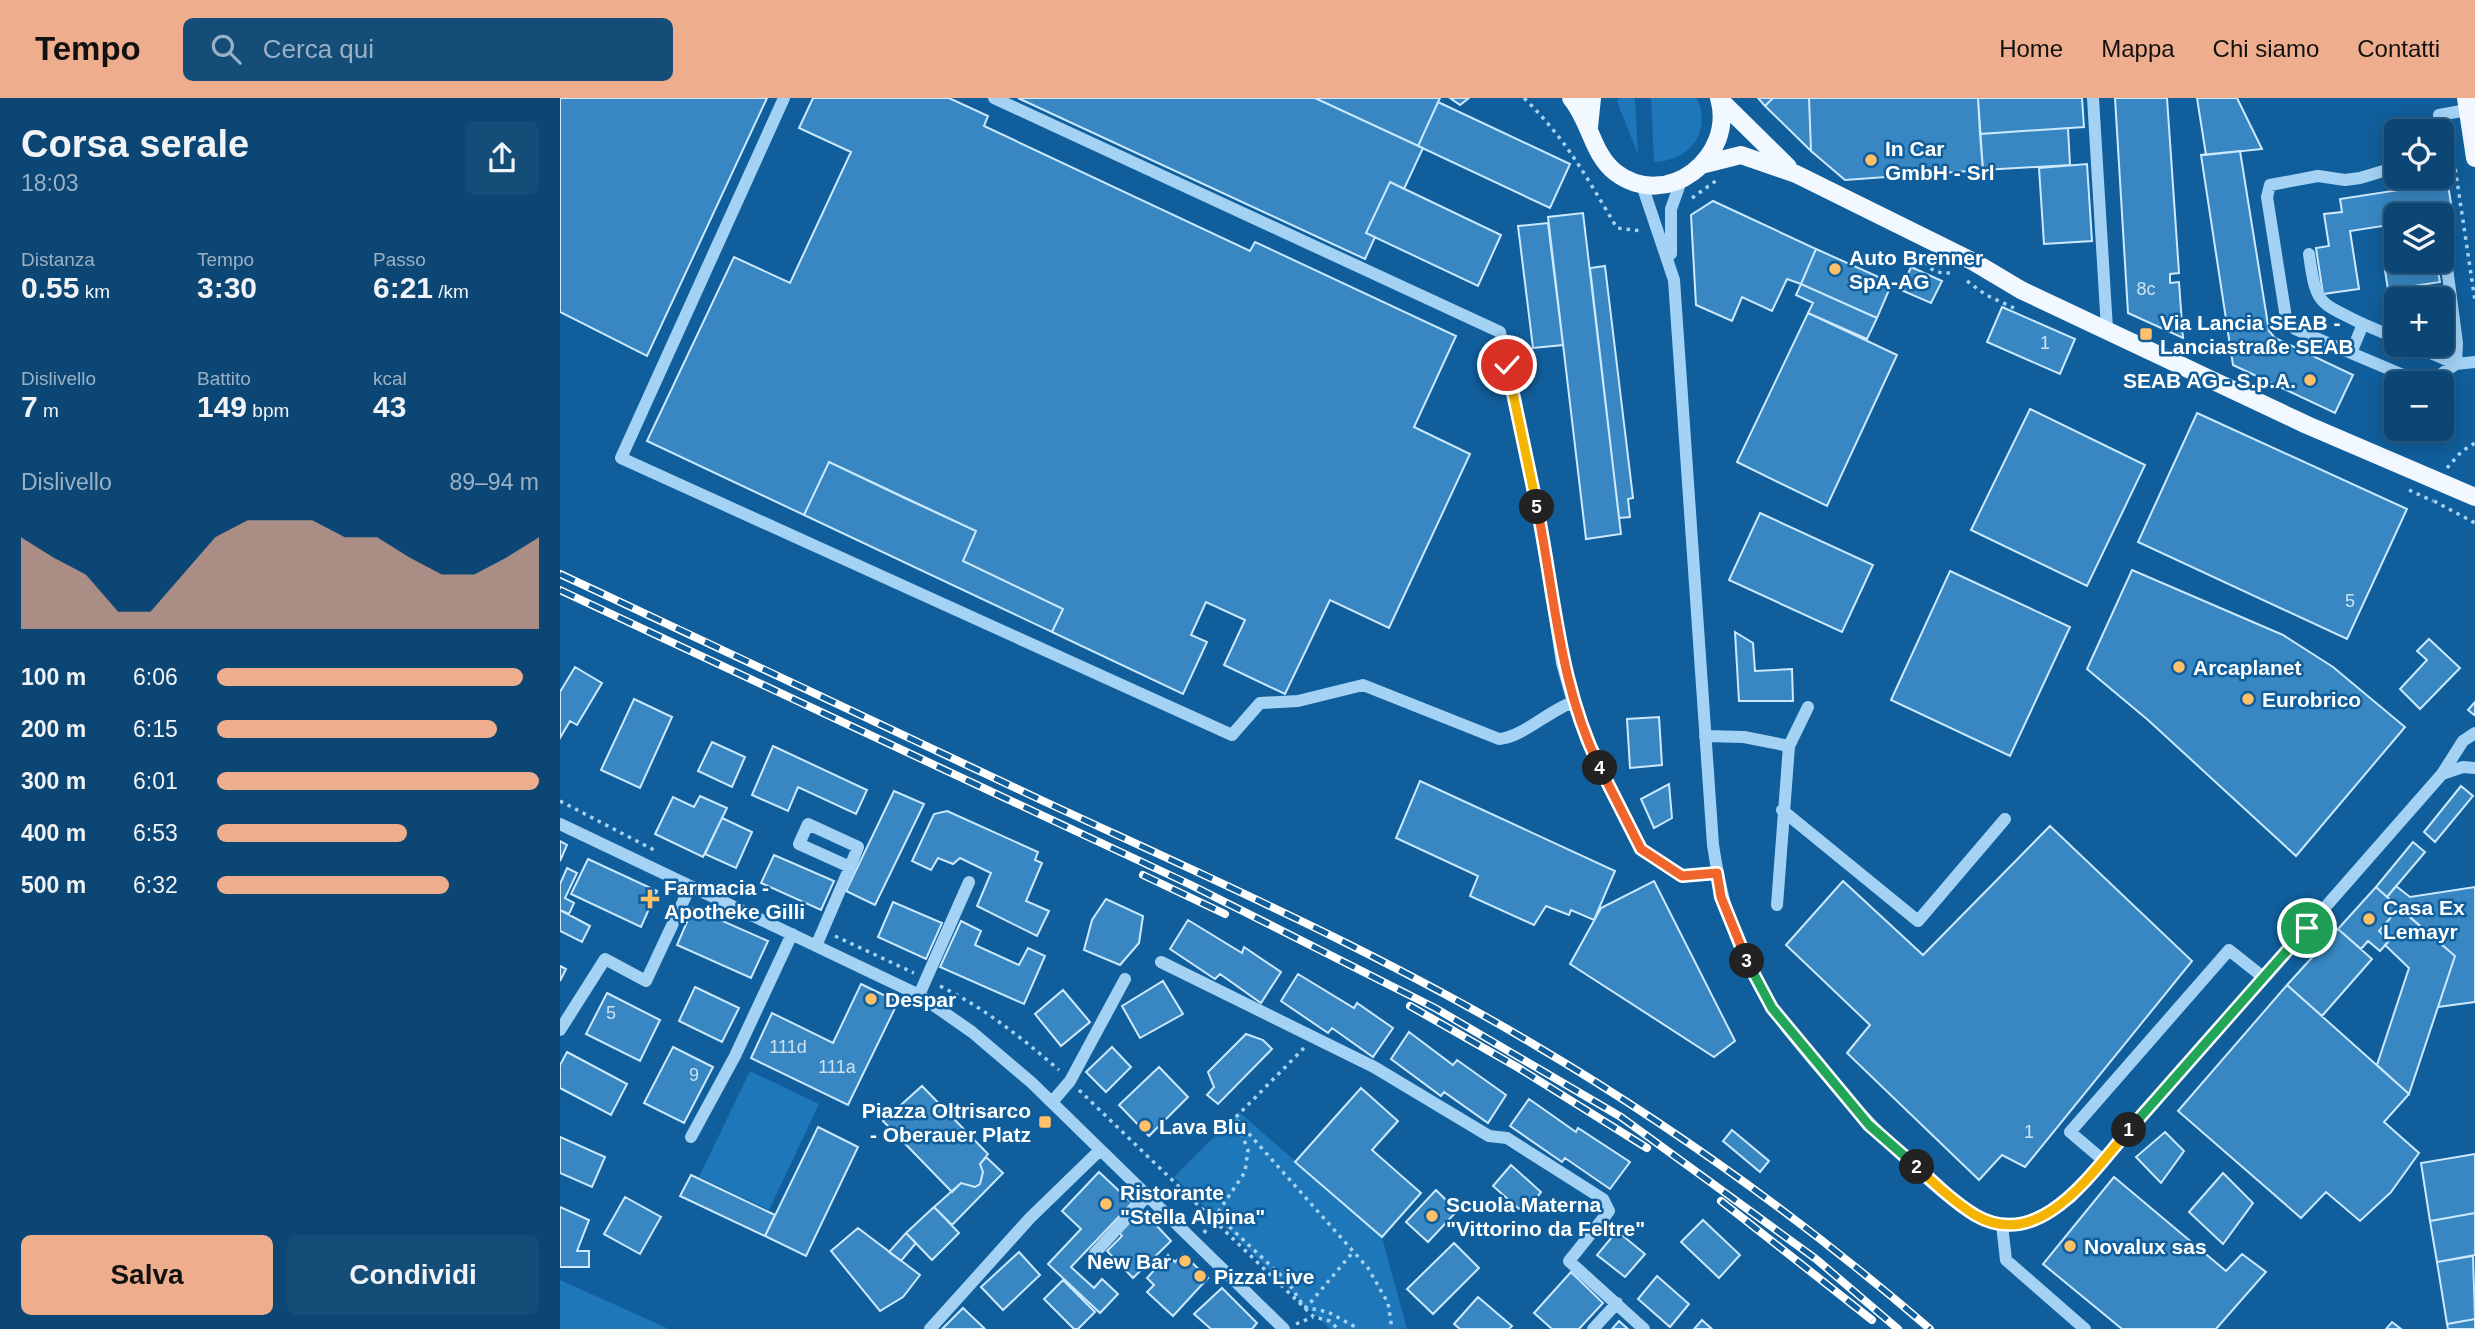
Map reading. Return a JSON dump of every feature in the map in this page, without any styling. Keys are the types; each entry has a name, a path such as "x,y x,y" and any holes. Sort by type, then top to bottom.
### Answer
{"main road":[{"path":"1572,98 1589,127 1601,157 1616,173 1642,185 1661,186 1681,181 1705,164 1741,155 1796,174 1974,262 1993,275 2320,430 2474,496"},
{"path":"1589,127 1592,98"},
{"path":"1720,99 1796,174"},
{"path":"1705,164 1719,138 1722,116 1720,99"},
{"path":"2466,104 2475,158"}],"street":[{"path":"783,98 621,458 1232,735 1260,703 1298,701 1363,685 1499,739 1513,736 1555,709 1573,702"},
{"path":"994,98 1500,332 1542,531 1562,663 1587,741 1641,849 1682,876 1717,873"},
{"path":"2092,98 2107,329"},
{"path":"2443,114 2466,104"},
{"path":"2384,171 2353,179 2318,176 2270,185 2267,197 2286,318 2295,328 2394,371"},
{"path":"1681,181 1671,209 1670,262 1705,736 1721,897 1744,957 1772,1008 1869,1125 1952,1199 1977,1216 2002,1225 2036,1221 2071,1197 2442,774 2463,741 2475,733"},
{"path":"1642,185 1670,262"},
{"path":"2309,254 2317,298 2384,333"},
{"path":"2448,273 2457,343 2456,364"},
{"path":"2351,353 2363,324"},
{"path":"2440,357 2456,364"},
{"path":"2446,371 2456,364 2475,362"},
{"path":"1777,905 1782,810 1789,746 1808,707"},
{"path":"1705,736 1744,737 1789,746"},
{"path":"2442,774 2463,767 2475,768"},
{"path":"1782,810 1919,921 2005,819"},
{"path":"560,824 919,995 972,1032 1052,1102 1279,1327"},
{"path":"816,946 850,867"},
{"path":"919,995 969,882"},
{"path":"560,1030 605,959 646,981 690,887"},
{"path":"691,1137 735,1056 792,934"},
{"path":"2103,1160 2070,1132 2228,950 2263,977"},
{"path":"1161,962 1374,1067 1489,1136 1507,1138 1604,1199 1609,1211 1569,1261 1644,1329"},
{"path":"1052,1102 1070,1081 1125,979"},
{"path":"930,1329 1030,1218 1100,1150"},
{"path":"1095,1253 1147,1196"},
{"path":"2002,1225 2007,1260 2085,1329"},
{"path":"1592,1329 1617,1303"}],"path":[{"path":"1524,98 1560,136 1598,192 1616,228 1660,231"},
{"path":"2443,114 2475,301"},
{"path":"1686,203 1719,178"},
{"path":"1912,250 1921,256 1929,268 1944,275 1952,271 1986,295 2023,312"},
{"path":"2398,485 2433,501"},
{"path":"1235,1118 1316,1037"},
{"path":"1195,1244 1245,1172 1248,1150 1235,1118"},
{"path":"1235,1118 1354,1251 1380,1286 1393,1320 1392,1329"},
{"path":"1217,1214 1288,1282 1314,1317 1279,1327"},
{"path":"1304,1307 1354,1251"},
{"path":"1304,1307 1328,1312 1359,1329"}],"shaded area":[{"path":"1619,98 1635,98 1638,154 1617,102"},
{"path":"1651,98 1697,98 1702,122 1695,142 1687,150 1667,160 1654,162"},
{"path":"750,1071 819,1104 769,1210 699,1177"},
{"path":"1239,1112 1382,1237 1407,1329 1330,1329 1304,1307 1297,1297 1174,1177"},
{"path":"560,1280 669,1329 560,1329"}],"building":[{"path":"560,98 767,98 647,356 560,312"},
{"path":"813,98 949,98 988,116 984,126 1250,251 1255,242 1456,336 1414,427 1470,454 1389,628 1330,600 1285,694 1224,665 1245,620 1206,602 1191,635 1207,642 1183,694 1052,632 1063,609 963,561 976,531 829,462 804,515 647,441 734,257 790,283 851,152 799,128"},
{"path":"1018,98 1315,98 1423,148 1404,189 1390,182 1366,233 1375,237 1365,259"},
{"path":"1315,98 1440,98 1418,146"},
{"path":"1450,98 1469,98 1460,105"},
{"path":"1758,98 1773,98 1765,106"},
{"path":"1773,98 1809,98 1811,151 1765,106"},
{"path":"1809,98 1978,98 1983,170 1845,180 1811,151"},
{"path":"1978,98 2082,98 2084,127 1980,134"},
{"path":"2115,98 2167,98 2179,273 2170,274 2170,283 2179,282 2183,338 2128,313"},
{"path":"2197,98 2237,98 2262,149 2206,155"},
{"path":"1438,102 1570,164 1550,208 1418,146"},
{"path":"2068,128 2070,165 1983,170 1980,134"},
{"path":"2240,151 2269,331 2275,338 2353,375 2335,413 2233,365 2201,155"},
{"path":"2087,164 2092,241 2044,244 2039,168"},
{"path":"1390,182 1501,235 1478,286 1366,233"},
{"path":"2405,189 2449,189 2451,203 2384,203 2384,226 2350,231 2359,289 2323,294 2316,248 2329,246 2324,214 2342,212 2340,199"},
{"path":"1713,201 1816,249 1801,284 1787,279 1772,311 1742,297 1732,321 1696,305 1691,215"},
{"path":"1583,213 1621,534 1586,539 1548,217"},
{"path":"1548,223 1563,345 1533,348 1518,226"},
{"path":"1816,249 1892,283 1877,318 1801,284"},
{"path":"1605,266 1633,498 1628,499 1630,517 1619,518 1590,268"},
{"path":"1911,267 1942,281 1931,303 1901,290"},
{"path":"2385,273 2438,273 2440,282 2408,287 2388,287"},
{"path":"1801,284 1877,318 1867,339 1808,313 1813,303 1796,295"},
{"path":"2002,307 2075,339 2060,374 1987,342"},
{"path":"1808,313 1897,355 1827,506 1737,462"},
{"path":"2030,409 2145,465 2087,586 1971,530"},
{"path":"2197,413 2407,509 2347,639 2138,542"},
{"path":"829,462 976,531 963,561 1063,609 1052,632 804,515"},
{"path":"1760,513 1873,565 1842,632 1729,580"},
{"name":"Eurobrico","path":"2132,570 2283,635 2333,667 2405,727 2296,856 2148,720 2087,669"},
{"path":"1950,571 2070,627 2010,756 1891,700"},
{"path":"1735,632 1753,643 1755,671 1792,669 1793,701 1739,701"},
{"path":"2429,639 2460,668 2420,709 2400,689 2427,660 2417,651"},
{"path":"575,667 602,683 577,725 570,721 560,738 560,692"},
{"path":"634,699 672,717 640,788 601,770"},
{"path":"2475,702 2475,713 2474,715 2468,710"},
{"path":"1659,717 1662,765 1630,768 1627,719"},
{"path":"712,742 745,757 732,787 698,771"},
{"path":"773,746 867,790 856,814 798,787 788,811 752,795"},
{"path":"1420,781 1615,871 1594,920 1571,910 1569,915 1546,906 1534,925 1470,896 1478,876 1396,838"},
{"path":"1669,784 1672,818 1654,828 1641,799"},
{"path":"2461,786 2473,796 2435,842 2424,832"},
{"path":"894,791 924,804 875,905 846,891"},
{"path":"700,796 727,808 703,857 655,834 673,797 694,807"},
{"path":"947,811 1038,852 1035,860 1042,863 1026,901 1049,911 1037,936 977,906 991,873 960,858 953,864 938,858 931,870 912,861 934,814"},
{"path":"722,818 752,832 736,868 705,854"},
{"path":"2050,826 2192,961 2025,1167 2002,1155 1979,1180 1847,1053 1870,1025 1786,945 1843,881 1923,955"},
{"path":"560,841 567,845 560,861"},
{"path":"2413,842 2425,852 2387,897 2376,887"},
{"path":"774,855 834,881 821,910 761,883"},
{"path":"588,859 657,891 641,927 571,894"},
{"path":"567,868 577,873 565,898 574,903 569,914 560,910 560,884"},
{"path":"1654,881 1735,1041 1714,1057 1570,964 1601,908"},
{"path":"2396,886 2410,897 2475,887 2475,1002 2438,1007 2455,956 2387,897"},
{"name":"Casa Ex Lemayr","path":"2376,887 2399,908 2379,931 2389,941 2380,951 2368,941 2361,949 2338,929"},
{"path":"1106,899 1143,916 1139,943 1120,965 1084,950 1092,920"},
{"path":"893,902 942,923 926,959 878,937"},
{"path":"693,908 768,941 751,978 677,945"},
{"path":"2399,908 2455,956 2409,1094 2377,1065 2409,968 2385,945 2389,941 2379,931"},
{"path":"560,910 590,926 582,942 560,931"},
{"path":"1188,920 1242,953 1244,947 1281,972 1261,1003 1220,974 1215,979 1170,949"},
{"path":"961,921 981,931 975,945 1019,965 1028,948 1045,956 1024,1004 940,967"},
{"path":"2338,929 2372,959 2322,1016 2287,985"},
{"path":"560,966 566,969 560,981"},
{"path":"1298,974 1354,1008 1357,1003 1393,1028 1373,1057 1332,1028 1328,1033 1281,1001"},
{"path":"1163,981 1183,1014 1140,1038 1122,1006"},
{"path":"861,984 898,1002 848,1105 751,1058 772,1013 833,1043"},
{"path":"2287,985 2409,1094 2384,1122 2419,1153 2391,1192 2360,1221 2326,1192 2301,1218 2178,1111"},
{"path":"695,987 739,1008 722,1042 679,1021"},
{"path":"1063,990 1090,1022 1061,1046 1035,1014"},
{"path":"607,993 660,1020 640,1061 586,1034"},
{"path":"1409,1032 1453,1065 1457,1060 1506,1095 1488,1123 1444,1092 1441,1096 1391,1059"},
{"path":"1246,1034 1263,1040 1272,1049 1218,1104 1207,1095 1214,1087 1208,1072"},
{"path":"673,1047 713,1067 684,1123 644,1103"},
{"path":"1112,1047 1131,1067 1106,1092 1086,1072"},
{"path":"567,1052 627,1084 611,1115 560,1088 560,1065"},
{"path":"1159,1067 1188,1097 1149,1136 1119,1105"},
{"path":"922,1086 988,1154 980,1164 983,1172 980,1184 975,1187 961,1183 952,1192 883,1121"},
{"path":"1361,1088 1398,1121 1372,1150 1421,1193 1382,1237 1295,1162"},
{"path":"1529,1099 1576,1132 1578,1128 1630,1162 1610,1189 1565,1158 1562,1162 1510,1126"},
{"path":"818,1127 858,1147 806,1256 765,1236"},
{"path":"1732,1130 1769,1161 1760,1172 1723,1141"},
{"path":"2165,1132 2184,1151 2161,1183 2136,1157"},
{"path":"560,1137 605,1157 592,1187 560,1173"},
{"path":"2475,1154 2475,1213 2430,1221 2421,1163"},
{"path":"986,1157 1003,1173 952,1225 934,1207 961,1183 975,1187 980,1184 983,1172 980,1164"},
{"path":"1511,1165 1541,1192 1531,1205 1527,1202 1519,1209 1493,1186"},
{"path":"1099,1172 1132,1203 1071,1267 1094,1288 1102,1279 1118,1294 1100,1313 1048,1264 1081,1229 1062,1211"},
{"path":"2223,1173 2253,1203 2223,1244 2189,1212"},
{"path":"691,1175 775,1215 765,1236 680,1196"},
{"path":"2114,1177 2226,1271 2242,1254 2266,1272 2216,1329 2122,1329 2043,1264"},
{"name":"Scuola Materna \"Vittorino da Feltre\"","path":"1436,1190 1457,1211 1428,1242 1406,1222"},
{"path":"625,1197 661,1217 640,1254 604,1234"},
{"path":"560,1207 589,1220 577,1251 589,1251 589,1267 560,1267"},
{"path":"934,1207 959,1233 932,1260 906,1233"},
{"path":"1142,1210 1171,1241 1133,1278 1107,1251 1122,1236 1119,1232"},
{"path":"2475,1213 2475,1255 2437,1262 2430,1221"},
{"path":"1703,1220 1740,1255 1719,1278 1681,1242"},
{"path":"858,1228 920,1275 903,1297 880,1311 831,1251"},
{"path":"1617,1231 1645,1254 1625,1277 1597,1255"},
{"path":"906,1233 916,1243 901,1261 889,1252"},
{"path":"1454,1243 1479,1268 1433,1314 1407,1289"},
{"path":"1019,1252 1040,1275 1003,1310 981,1287"},
{"path":"1183,1254 1208,1278 1173,1316 1147,1292 1154,1285 1147,1278 1168,1255 1175,1262"},
{"path":"2473,1256 2475,1319 2447,1324 2437,1262"},
{"path":"1571,1272 1603,1303 1579,1329 1552,1329 1534,1313"},
{"path":"1657,1276 1689,1304 1670,1327 1638,1299"},
{"path":"1063,1280 1095,1312 1078,1329 1074,1329 1044,1299"},
{"path":"1222,1288 1257,1323 1252,1329 1211,1329 1194,1314"},
{"path":"1478,1297 1512,1326 1509,1329 1460,1329 1454,1324"},
{"path":"963,1308 985,1329 942,1329"},
{"path":"2475,1319 2475,1329 2448,1329 2447,1324"},
{"path":"1702,1320 1712,1329 1694,1329"},
{"path":"1619,1321 1628,1329 1612,1329"},
{"path":"2392,1322 2401,1329 2386,1329"}],"railway":[{"path":"560,574 1289,915 1473,1010 1585,1076 1688,1143 1788,1214 1930,1329"},
{"path":"560,590 1191,885 1435,1008 1621,1117 1816,1259 1898,1329"},
{"path":"1143,875 1225,914"},
{"path":"1410,1006 1517,1067 1647,1148"},
{"path":"1721,1201 1872,1320"}],"place":[{"name":"In Car GmbH - Srl","path":"1871,160"},
{"name":"Auto Brenner SpA-AG","path":"1835,269"},
{"name":"Via Lancia SEAB - Lanciastraße SEAB","path":"2146,334"},
{"name":"SEAB AG - S.p.A.","path":"2310,380"},
{"name":"Arcaplanet","path":"2179,667"},
{"name":"Eurobrico","path":"2248,699"},
{"name":"Farmacia - Apotheke Gilli","path":"650,899"},
{"name":"Casa Ex Lemayr","path":"2369,919"},
{"name":"Despar","path":"871,999"},
{"name":"Piazza Oltrisarco - Oberauer Platz","path":"1045,1122"},
{"name":"Lava Blu","path":"1145,1126"},
{"name":"Ristorante \"Stella Alpina\"","path":"1106,1204"},
{"name":"Scuola Materna \"Vittorino da Feltre\"","path":"1432,1216"},
{"name":"Novalux sas","path":"2070,1246"},
{"name":"New Bar","path":"1185,1261"},
{"name":"Pizza Live","path":"1200,1276"}],"route":[{"path":"1507,365 1542,531 1562,663 1587,741 1641,849 1682,876 1717,873 1721,897 1744,957 1772,1008 1869,1125 1952,1199 1977,1216 2002,1225 2036,1221 2071,1197 2307,928"}]}
